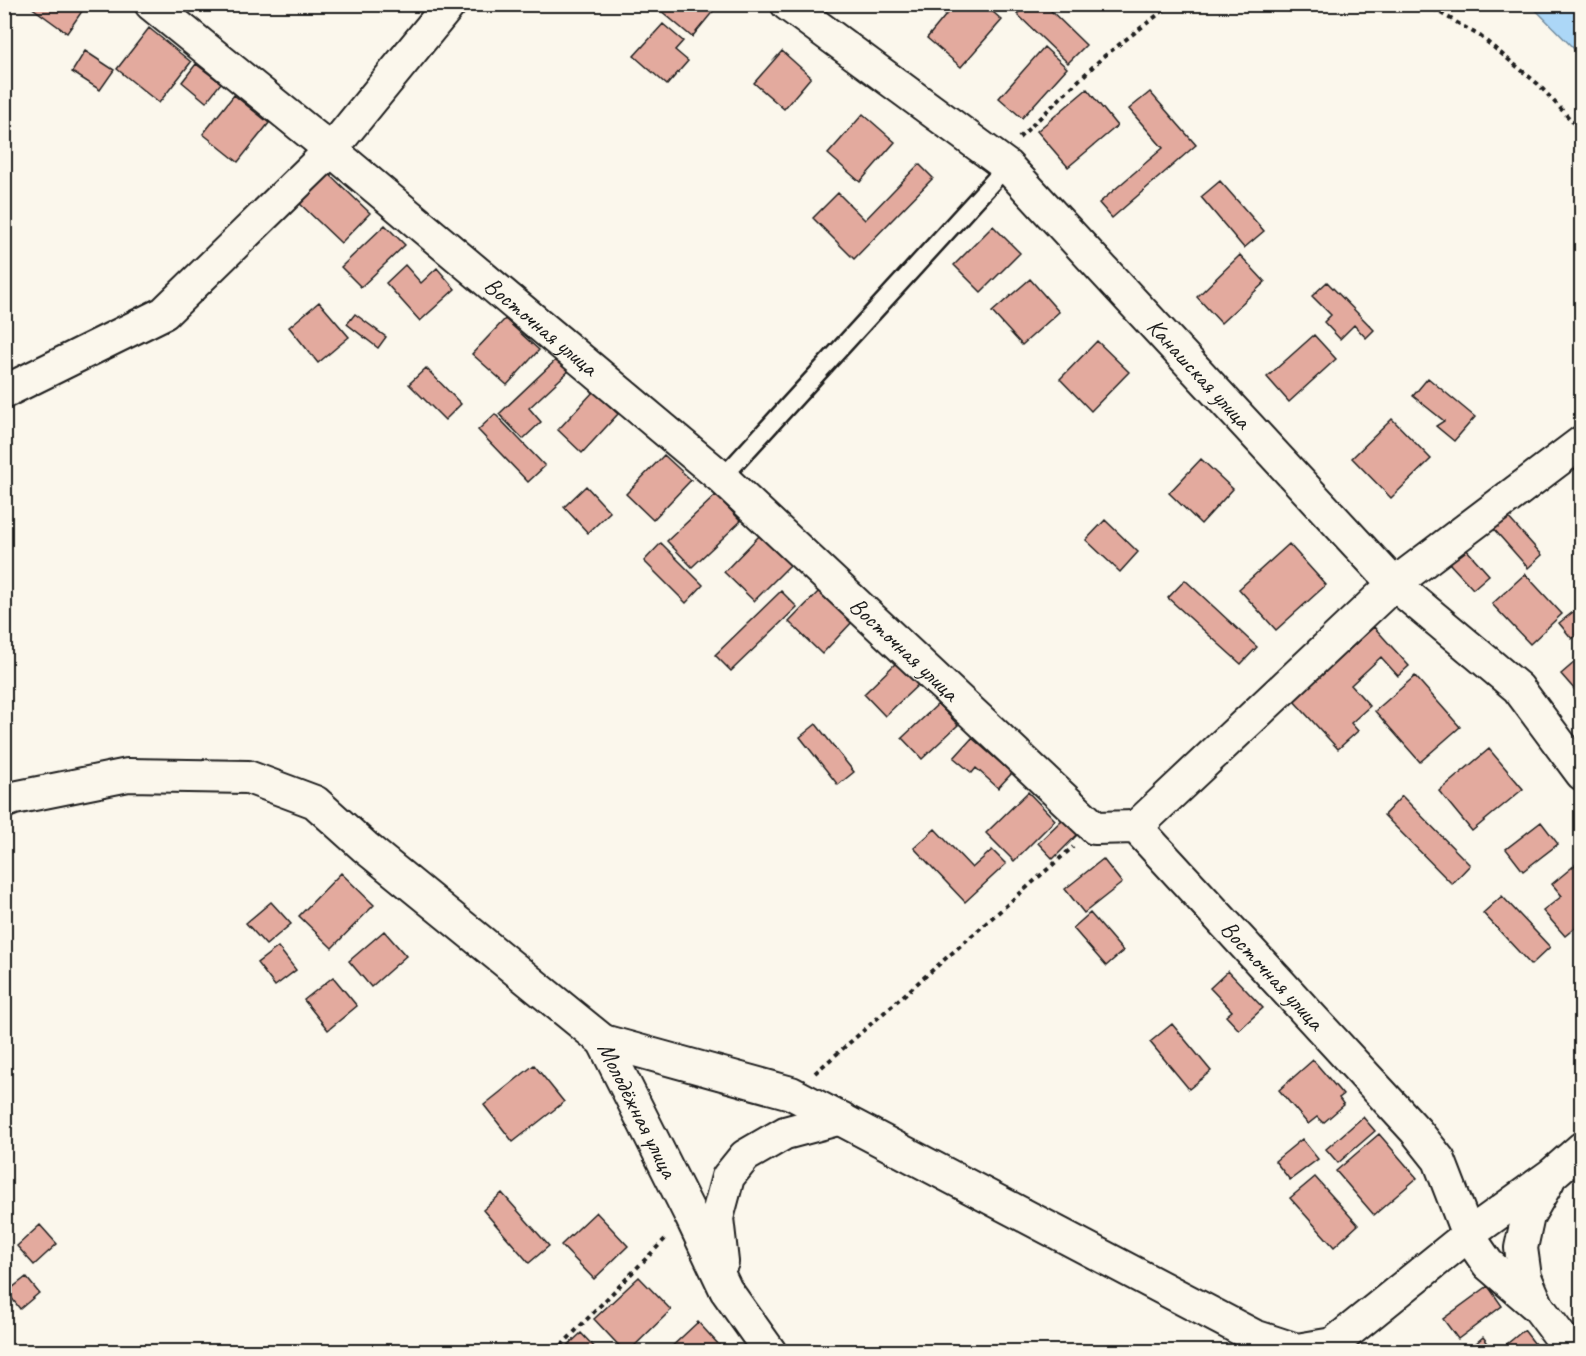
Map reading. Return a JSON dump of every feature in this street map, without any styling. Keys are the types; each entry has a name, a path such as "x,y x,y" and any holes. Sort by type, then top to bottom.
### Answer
{"street":[{"name":"Восточная улица","path":"151,4 331,150 722,478 1095,828"},
{"path":"4,392 164,313 331,150 450,4"},
{"name":"Канашская улица","path":"787,4 1002,163 1394,584 1518,688 1581,774"},
{"path":"1095,828 1136,827 1394,584 1581,442"},
{"name":"Молодёжная улица","path":"4,802 129,775 248,777 315,802 365,847 603,1041 726,1290 770,1352"},
{"name":"Восточная улица","path":"1136,827 1416,1131 1439,1160 1468,1235 1488,1264 1538,1307 1572,1352"},
{"path":"603,1041 791,1093 1254,1336 1298,1350 1333,1344 1468,1235 1551,1175 1581,1148"},
{"path":"726,1290 717,1218 728,1176 745,1156 785,1133 841,1118"},
{"path":"1538,1307 1525,1277 1521,1248 1528,1216 1551,1175"}],"lane":[{"path":"722,478 1002,163"}],"path":[{"path":"1002,163 1103,57 1172,4"},
{"path":"1425,4 1480,36 1538,84 1581,132"},
{"path":"791,1093 1095,828"},
{"path":"555,1352 690,1214"}],"water":[{"path":"1531,5 1581,5 1581,56"}],"building":[{"path":"27,4 87,4 67,33"},
{"path":"653,4 719,4 692,37"},
{"path":"955,4 984,4 1002,20 961,67 927,38"},
{"path":"1027,4 1044,4 1086,45 1068,63 1017,14"},
{"path":"663,24 683,41 675,50 688,61 667,85 634,56"},
{"path":"149,28 191,62 159,103 117,69"},
{"path":"1044,47 1067,68 1022,118 999,98"},
{"path":"85,51 114,70 100,90 72,72"},
{"path":"782,51 811,77 784,109 754,83"},
{"path":"196,64 221,83 206,102 182,82"},
{"path":"1087,89 1117,126 1068,167 1037,131"},
{"path":"1150,92 1196,145 1112,218 1099,203 1163,148 1129,109"},
{"path":"234,95 269,123 238,162 203,134"},
{"path":"863,114 895,142 860,182 828,154"},
{"path":"919,164 933,178 854,259 813,218 838,193 865,220"},
{"path":"326,171 370,213 341,243 297,201"},
{"path":"1220,181 1264,231 1244,248 1201,197"},
{"path":"385,225 405,245 361,287 341,267"},
{"path":"993,226 1020,253 981,292 954,265"},
{"path":"1240,255 1265,282 1221,323 1197,297"},
{"path":"405,265 421,283 437,268 455,289 420,321 386,283"},
{"path":"1030,279 1059,312 1022,345 992,312"},
{"path":"1327,282 1374,330 1366,338 1354,325 1340,339 1324,322 1331,315 1312,296"},
{"path":"319,302 349,337 318,363 289,327"},
{"path":"355,314 386,337 378,348 347,324"},
{"path":"505,319 539,350 507,385 472,354"},
{"path":"1314,335 1336,359 1289,402 1267,377"},
{"path":"1097,341 1129,372 1091,411 1060,379"},
{"path":"559,357 571,369 529,408 541,422 523,439 499,414"},
{"path":"426,368 461,404 445,420 409,384"},
{"path":"1428,378 1475,417 1454,441 1436,426 1444,421 1413,396"},
{"path":"594,391 618,414 582,453 558,430"},
{"path":"495,414 545,466 528,482 478,430"},
{"path":"1392,419 1431,459 1391,498 1352,458"},
{"path":"664,455 691,480 653,520 626,494"},
{"path":"1201,459 1233,489 1201,524 1169,493"},
{"path":"586,486 610,512 588,533 564,507"},
{"path":"716,495 741,521 692,567 667,541"},
{"path":"1506,515 1542,555 1528,568 1492,527"},
{"path":"1105,520 1138,552 1120,572 1086,540"},
{"path":"760,535 790,565 754,601 724,572"},
{"path":"661,543 703,585 686,603 644,561"},
{"path":"1289,544 1326,585 1276,630 1239,589"},
{"path":"1465,548 1489,575 1473,589 1449,563"},
{"path":"1525,574 1562,614 1530,644 1492,604"},
{"path":"1185,580 1257,647 1241,664 1168,598"},
{"path":"820,590 853,621 822,654 789,622"},
{"path":"781,591 797,607 731,671 715,655"},
{"path":"1582,605 1582,631 1572,639 1559,623"},
{"path":"1374,627 1409,666 1398,676 1381,657 1351,685 1370,706 1351,723 1358,731 1338,749 1293,700"},
{"path":"1582,656 1582,698 1561,674"},
{"path":"898,661 920,683 885,716 864,694"},
{"path":"1415,676 1460,727 1420,762 1375,711"},
{"path":"938,704 958,725 922,759 902,738"},
{"path":"816,724 854,772 838,785 800,737"},
{"path":"972,738 1012,773 998,788 976,768 972,773 954,758"},
{"path":"1489,749 1523,789 1472,831 1439,791"},
{"path":"1028,792 1055,820 1014,861 986,833"},
{"path":"1402,796 1470,865 1452,884 1384,815"},
{"path":"1065,817 1080,832 1053,859 1038,843"},
{"path":"1541,822 1558,844 1523,871 1506,849"},
{"path":"935,829 972,868 992,850 1006,864 965,902 914,848"},
{"path":"1103,859 1122,883 1084,913 1065,889"},
{"path":"1582,859 1582,922 1565,936 1543,911 1562,896 1552,884"},
{"path":"341,873 374,905 332,948 299,916"},
{"path":"1502,896 1550,947 1531,965 1483,913"},
{"path":"271,902 291,924 266,945 246,923"},
{"path":"1090,913 1123,951 1106,966 1073,928"},
{"path":"384,931 406,956 371,987 349,961"},
{"path":"278,947 296,970 275,986 257,963"},
{"path":"1228,971 1263,1008 1239,1030 1226,1016 1232,1011 1210,988"},
{"path":"333,977 357,1006 328,1030 304,1000"},
{"path":"1172,1024 1211,1071 1189,1089 1150,1042"},
{"path":"1313,1060 1343,1095 1339,1098 1344,1105 1323,1123 1317,1117 1308,1124 1279,1090"},
{"path":"534,1065 564,1102 513,1142 484,1105"},
{"path":"1363,1117 1375,1131 1338,1163 1326,1149"},
{"path":"1379,1134 1417,1178 1374,1215 1336,1171"},
{"path":"1302,1139 1318,1159 1290,1180 1275,1161"},
{"path":"1315,1177 1358,1225 1334,1247 1290,1198"},
{"path":"502,1193 549,1246 529,1263 483,1210"},
{"path":"596,1212 628,1246 594,1279 561,1245"},
{"path":"40,1225 57,1244 34,1265 17,1246"},
{"path":"26,1277 39,1293 20,1309 7,1292"},
{"path":"639,1277 671,1310 628,1352 625,1352 594,1319"},
{"path":"1488,1286 1502,1306 1458,1339 1443,1319"},
{"path":"698,1322 720,1346 714,1352 666,1352"},
{"path":"1524,1330 1538,1348 1534,1352 1497,1352"},
{"path":"581,1333 599,1352 562,1351"},
{"path":"1483,1337 1495,1352 1466,1352"}]}
